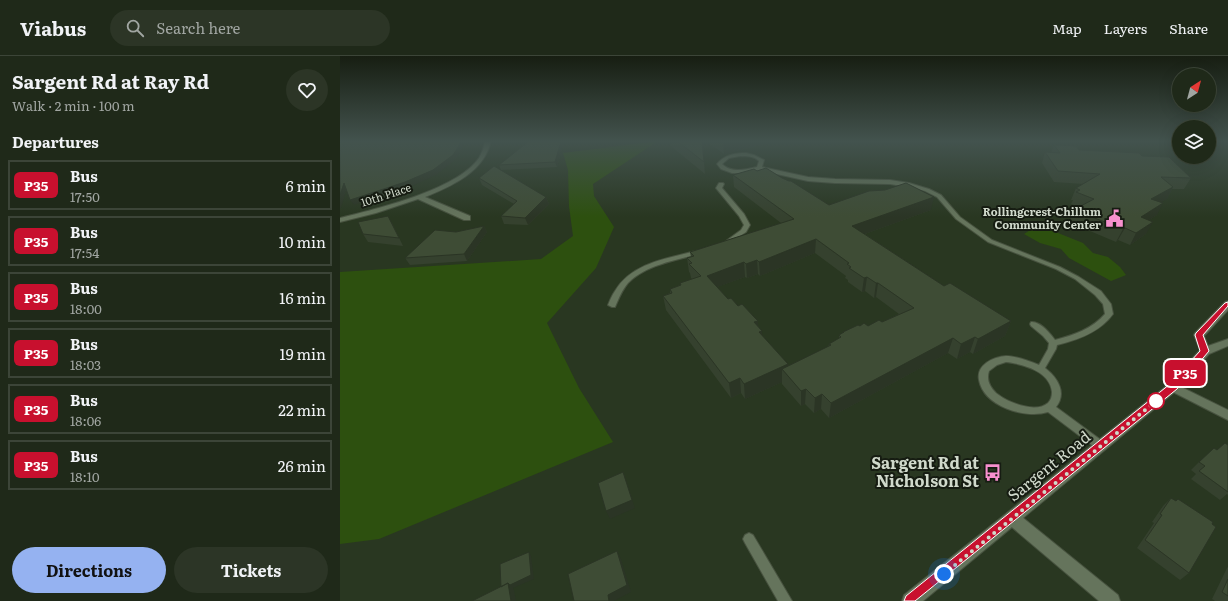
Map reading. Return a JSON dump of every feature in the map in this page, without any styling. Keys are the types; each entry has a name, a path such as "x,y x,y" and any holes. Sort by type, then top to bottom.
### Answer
{"street":[{"name":"10th Place","path":"340,220 419,197 447,184 475,166"},
{"path":"419,197 467,218"},
{"path":"1205,351 1199,335 1228,304"},
{"name":"Sargent Road","path":"910,601 1173,387 1205,351 1228,342"},
{"path":"1173,387 1228,415"},
{"path":"1012,518 1112,601"}],"lane":[{"path":"722,166 726,170 732,171 759,168 808,179 854,179 890,182 910,185 927,190 939,196 958,218 990,241 1058,268 1077,278 1098,293 1107,304 1109,314 1104,321 1072,339 1053,344"},
{"path":"719,245 738,237 747,225 742,215 719,188 721,184"},
{"path":"612,305 616,292 622,283 638,272 649,267 705,250"},
{"path":"1034,324 1046,334 1053,344 1052,349 1040,370"},
{"path":"1018,360 1040,370 1055,385 1057,394 1055,401 1049,407 1040,410 1028,411 1004,403 994,396 987,388 983,379 984,371 988,365 996,361 1018,360"},
{"path":"1049,407 1101,446"},
{"path":"749,539 785,601"}],"green space":[{"path":"567,166 620,166 593,184 594,196 614,227 596,268 547,323 579,388 613,442 379,539 340,544 340,272 541,259 573,236 569,206"},
{"path":"1038,225 1083,243 1093,253 1108,257 1120,267 1126,275 1111,281 1069,258 1061,249 1040,243 1024,234"}],"building":[{"path":"340,166 438,166 405,182 350,200 344,183 340,195"},
{"path":"495,166 546,197 525,218 501,216 517,201 479,178"},
{"path":"1055,166 1179,166 1191,178 1161,177 1173,187 1151,199 1163,203 1141,217 1153,222 1136,233 1084,214 1086,213 1075,209 1094,199 1076,192 1080,190 1076,188 1100,174 1058,171"},
{"path":"766,168 782,178 791,181 829,205 869,191 885,190 906,183 934,197 852,226 944,286 950,283 1011,321 978,339 975,337 961,344 953,338 831,403 822,394 815,398 806,389 801,391 782,369 831,345 829,344 841,337 839,335 843,332 858,325 860,326 864,323 868,326 879,320 882,322 914,308 878,283 867,277 864,278 849,268 851,267 847,264 849,263 816,239 759,262 757,260 746,264 744,262 707,276 728,299 731,298 738,306 742,304 758,321 754,322 762,331 759,332 788,364 744,384 740,378 729,383 663,296 672,293 670,289 681,285 680,283 701,276 689,264 692,263 687,258 694,256 690,252 794,219 733,175 754,169 757,171"},
{"path":"388,216 399,238 363,234 358,222"},
{"path":"484,226 464,254 405,258 435,230 456,232"},
{"path":"1225,443 1228,445 1228,492 1199,471 1205,466 1199,462 1214,448 1217,450"},
{"path":"623,472 632,500 606,511 598,483"},
{"path":"1171,498 1176,501 1178,499 1213,522 1212,524 1216,527 1189,573 1145,540 1162,515 1160,514"},
{"path":"617,551 627,585 608,595 609,601 574,601 568,574"},
{"path":"529,552 531,575 510,585 508,583 501,587 500,564"},
{"path":"1228,579 1228,596 1222,592"},
{"path":"508,583 511,601 472,601"}],"bus line":[{"name":"P35","path":"910,601 1173,387 1205,351 1199,335 1228,304"}],"place":[{"name":"Rollingcrest-Chillum Community Center","path":"1114,218"},
{"name":"Sargent Rd at Nicholson St","path":"992,472"}],"route":[{"path":"944,574 1161,397 1156,401"}]}
